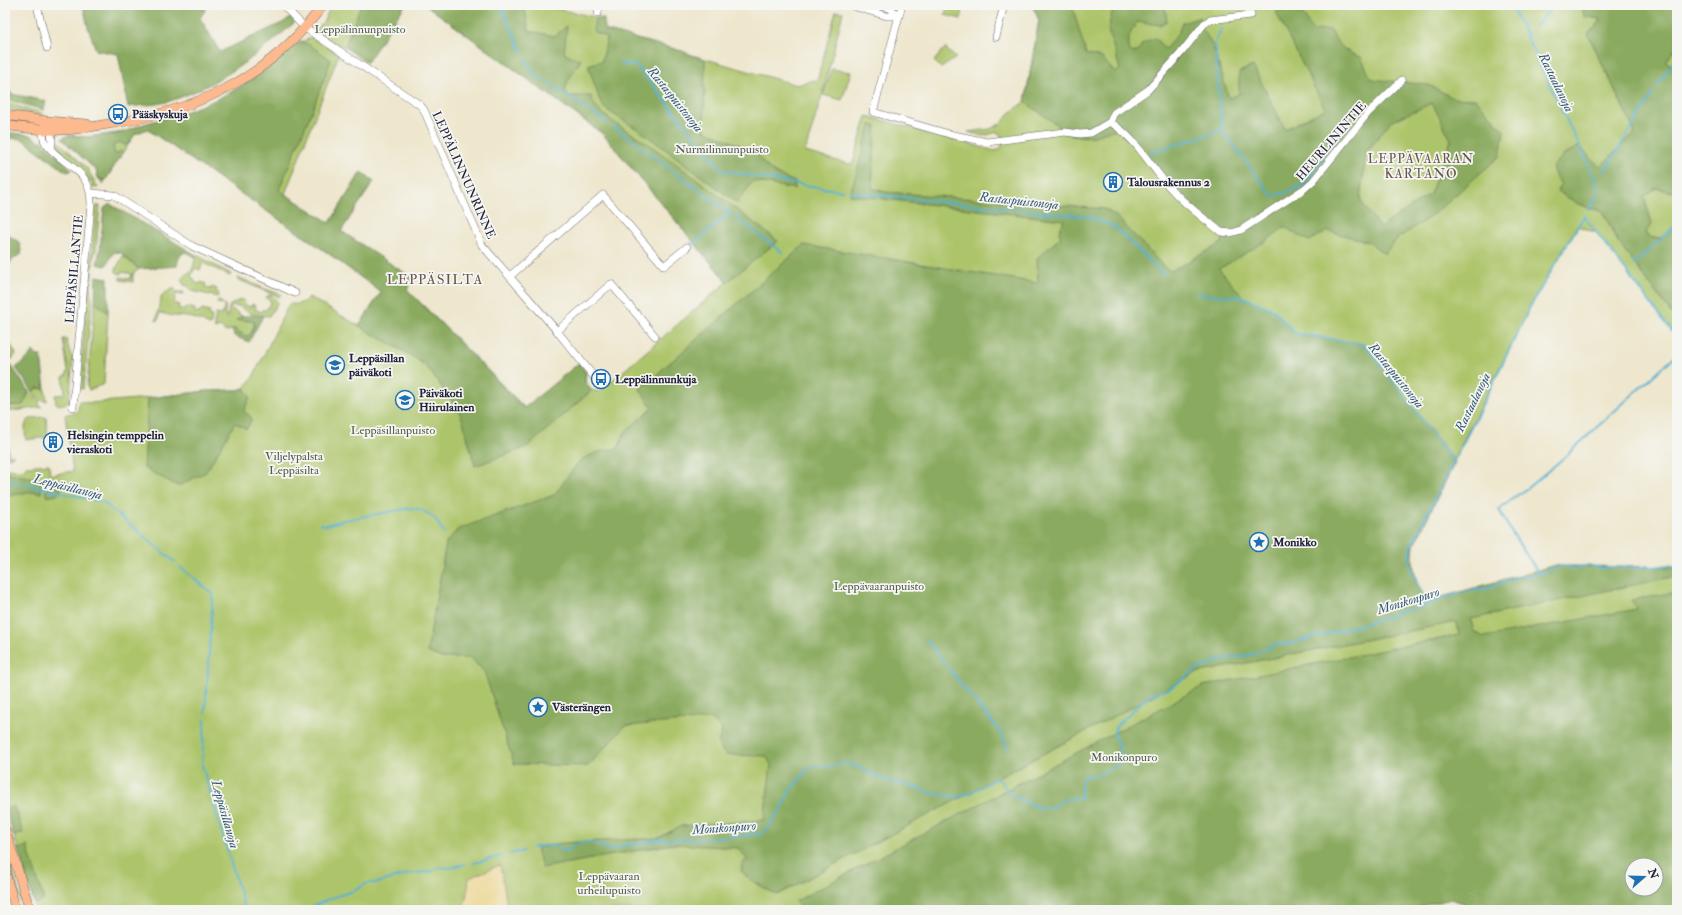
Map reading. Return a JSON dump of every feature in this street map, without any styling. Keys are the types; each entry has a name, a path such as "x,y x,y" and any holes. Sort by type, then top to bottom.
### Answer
{"main road":[{"path":"5,126 101,125 167,113 207,98 241,80 277,53 304,27 323,5"},
{"path":"5,115 47,126"},
{"path":"5,829 30,910"},
{"path":"5,873 16,910"}],"street":[{"path":"37,5 47,48"},
{"name":"LEPPÄLINNUNRINNE","path":"283,5 304,27 420,105 424,110 480,241 595,378"},
{"path":"598,13 600,5"},
{"path":"849,5 888,16 899,16"},
{"path":"878,5 890,8 899,16"},
{"path":"902,5 873,112 980,142 993,142 1065,132 1080,134 1091,133 1110,122 1114,113 1148,90 1181,53 1204,24 1210,20 1251,15"},
{"path":"996,37 1004,5"},
{"name":"HEURLININTIE","path":"1110,122 1120,128 1141,150 1173,191 1183,201 1221,232 1231,233 1241,230 1304,189 1313,181 1368,113 1402,80"},
{"path":"47,126 46,144 81,173 91,193 114,195 192,246 295,293"},
{"name":"LEPPÄSILLANTIE","path":"73,407 91,193"},
{"path":"510,276 603,195 664,266 687,247"},
{"path":"557,331 611,284 655,336"}],"green space":[{"path":"83,5 203,5 206,9 200,18 220,52 284,22 290,17 295,22 252,58 205,87 170,101 128,107 118,54 96,50 88,27"},
{"name":"Leppälinnunpuisto","path":"331,5 405,5 366,63 340,44 338,46 316,31 316,29 324,21"},
{"name":"Leppälinnunpuisto","path":"361,5 405,5 368,61 345,46"},
{"name":"Leppävaaranpuisto","path":"426,5 539,5 604,19 604,30 797,85 814,80 817,81 836,11 843,12 825,85 805,152 849,164 853,163 867,116 995,151 1000,149 1003,143 1001,135 997,132 983,136 968,132 990,129 1002,123 1010,113 1025,102 1039,20 1032,5 1582,5 1584,16 1600,19 1597,26 1588,34 1635,132 1600,167 1581,148 1603,212 1617,240 1677,321 1677,338 1597,233 1577,226 1531,305 1453,461 1455,462 1416,539 1413,563 1416,580 1429,601 1552,566 1677,567 1677,910 1482,910 1451,899 1406,910 36,910 5,807 5,469 21,470 26,466 49,464 50,475 73,471 65,415 78,411 79,401 90,403 207,391 238,390 244,388 253,377 289,304 300,303 309,297 359,326 381,292 325,251 147,129 135,134 103,184 98,178 96,170 62,139 64,137 73,135 86,137 124,132 210,103 242,86 274,63 299,41 305,41 311,37 339,54 285,194 330,223 361,172 374,181 341,231 415,280 407,289 525,408 579,363 586,372 585,381 591,390 599,392 727,282 603,134"},
{"path":"426,5 524,5 529,31 555,36 567,26 564,53 581,60 568,81 565,91 570,96 591,96 597,108 609,119 672,161 778,241 727,282 603,134"},
{"path":"948,5 964,5 961,19 945,15"},
{"name":"Leppävaaranpuisto","path":"1032,5 1072,5 1086,54 1102,58 1115,73 1120,69 1108,30 1113,8 1117,5 1165,6 1167,21 1160,25 1137,22 1129,36 1129,49 1133,53 1138,51 1143,43 1155,38 1165,49 1178,34 1182,23 1201,17 1199,23 1213,46 1229,98 1239,94 1239,72 1253,66 1285,129 1325,109 1276,12 1287,10 1303,14 1313,31 1330,29 1335,39 1342,47 1350,53 1361,57 1371,79 1429,85 1453,98 1476,99 1504,131 1500,156 1430,217 1398,238 1384,254 1369,242 1328,231 1309,241 1284,227 1266,241 1219,269 1243,297 1274,310 1295,333 1363,344 1372,353 1455,462 1413,547 1415,576 1420,589 1428,601 1552,566 1677,567 1677,576 1471,619 1474,632 1484,637 1637,609 1631,600 1677,592 1677,910 1482,910 1451,899 1406,910 801,910 796,901 1203,686 1459,635 1457,622 1196,673 777,895 749,879 741,871 742,865 747,859 738,848 673,844 542,868 537,848 562,843 658,838 681,826 764,820 771,765 766,756 725,755 718,744 722,730 711,719 625,726 588,766 514,764 484,671 470,658 441,658 427,652 446,543 458,529 554,495 580,460 598,452 618,448 625,432 652,408 640,389 804,245 1038,283 1037,258 1061,237 1059,232 1064,220 850,195 870,125 876,126 872,188 885,192 1105,209 1116,216 1164,267 1171,271 1222,243 1223,239 1221,234 1151,166 1119,131 1110,131 1091,137 1063,133 1060,127 1025,102 1039,20","holes":["1432,103 1451,140 1430,194 1380,228 1360,200 1366,153 1390,122"]},
{"path":"1582,5 1677,5 1677,46 1666,62 1671,65 1677,58 1677,191 1673,192 1656,188 1644,197 1652,223 1646,232 1651,238 1661,238 1677,225 1677,321 1617,240 1603,212 1578,204 1557,191 1561,184 1556,178 1552,167 1564,155 1579,146 1600,167 1635,132 1588,34 1597,26 1600,19 1584,16"},
{"name":"Nurmilinnunpuisto","path":"595,19 604,19 604,30 682,51 705,60 704,130 757,152 764,164 776,174 795,182 794,189 753,181 737,203 645,134 604,108 588,65 602,61 607,38 593,31"},
{"path":"299,41 310,45 331,60 314,106 279,190 330,223 361,172 374,181 341,231 415,280 407,289 524,408 579,363 586,372 585,381 591,391 527,447 475,466 463,421 458,409 427,367 415,358 359,326 381,292 325,251 147,129 135,134 128,145 119,142 113,146 115,154 121,151 123,152 105,181 98,178 96,170 62,139 70,136 88,137 121,133 208,103 245,84"},
{"path":"1677,46 1677,58 1671,65 1665,62"},
{"path":"945,48 956,58 941,68 934,61"},
{"path":"832,69 851,72 842,100 823,95"},
{"path":"5,80 11,94 46,101 44,110 5,99"},
{"path":"5,103 42,113 43,115 40,116 5,109"},
{"path":"5,132 30,135 38,141 42,141 72,170 68,172 65,171 22,139 5,138"},
{"path":"56,142 60,143 87,168 98,188 93,187 81,167 63,153 57,146"},
{"path":"1656,188 1673,192 1677,191 1677,225 1661,238 1651,238 1646,232 1644,197"},
{"path":"110,204 196,255 195,257 185,252 180,256 177,266 139,269 121,253 115,252 106,266 97,264 104,208"},
{"path":"96,206 100,206 90,292 92,301 83,389 81,389 79,384"},
{"path":"5,233 19,242 22,254 14,258 8,266 5,267"},
{"path":"196,255 231,274 230,276 203,263 200,270 195,268 191,277 195,279 194,282 199,284 201,282 206,284 205,287 217,289 216,292 219,293 218,297 192,291 188,286 184,285 181,280 191,271"},
{"path":"123,256 139,269 133,274 133,282 120,280 120,277 130,279 132,274 122,272 121,274 116,272 116,269"},
{"path":"96,276 108,278 108,313 95,302"},
{"path":"238,277 265,289 281,294 279,297 237,279"},
{"path":"174,288 176,292 184,292 183,295 176,294 174,303 179,305 178,308 185,310 186,307 195,309 194,312 200,313 202,310 210,312 209,315 212,316 211,324 209,325 196,319 161,313 159,314 159,319 156,321 162,295"},
{"path":"271,295 278,302 269,316 251,314 239,306 229,306 240,299 245,301 244,304 250,307 252,304 256,306 255,309 261,312 263,309 266,311 271,301 266,298 267,296"},
{"path":"218,300 225,305 217,303"},
{"path":"95,302 108,313 104,384 89,390 87,386"},
{"path":"225,305 226,317 228,316 229,307 242,316 236,320 254,321 254,327 250,336 245,336 233,329 226,332 220,327 215,329 214,324 216,314 222,315"},
{"path":"243,316 263,316 249,342 234,336 232,330 235,329 245,336 250,335 254,327 254,321 236,320"},
{"path":"63,339 66,339 71,356 73,357 69,403 58,405 56,403 55,395 65,394 63,377 66,376 68,371"},
{"path":"11,345 16,354 11,360 6,346"},
{"path":"33,351 37,356 41,356 45,389 37,388 33,392 16,368 28,358"},
{"path":"11,365 29,392 23,405 5,406 5,369"},
{"path":"37,388 45,389 47,401 41,400 33,392"},
{"path":"244,388 250,397 244,411 252,418 247,429 235,423 206,472 178,486 144,468 148,398 207,391 238,390"},
{"path":"29,392 40,401 39,404 42,407 5,412 5,406 22,405"},
{"path":"46,417 48,437 26,440 25,428 27,421 34,418"},
{"path":"5,425 9,455 14,455 10,458 5,457"},
{"path":"5,473 34,478 41,482 41,493 28,492 5,497"},
{"path":"50,486 62,489 57,495 47,497 45,492"},
{"path":"14,806 23,833 14,836 5,809"},
{"path":"5,846 25,910 22,910 5,853"},
{"path":"27,846 44,900 35,904 18,849"}],"sand":[{"path":"500,865 508,910 472,910 471,907 463,908 469,878"}],"waterway":[{"path":"500,5 522,51"},
{"name":"Rastaalanoja","path":"1511,5 1597,185 1598,193 1589,209"},
{"path":"1535,26 1555,5"},
{"path":"1222,28 1215,42 1222,130 1272,196 1288,192 1303,185 1339,140"},
{"name":"Rastaalanoja","path":"1526,36 1530,32"},
{"path":"1657,87 1677,57"},
{"path":"526,59 533,73 608,123"},
{"name":"Rastaspuistonoja","path":"621,63 623,65 635,64 722,170 753,176"},
{"path":"1603,173 1653,94"},
{"path":"614,127 730,214"},
{"path":"1150,153 1222,130"},
{"name":"Rastaspuistonoja","path":"756,177 842,191"},
{"name":"Rastaspuistonoja","path":"850,192 1090,217 1115,227 1164,275"},
{"path":"693,244 730,213"},
{"path":"1584,216 1677,338"},
{"name":"Rastaalanoja","path":"1426,604 1411,569 1411,545 1480,410 1531,305 1584,216"},
{"path":"735,217 783,253"},
{"path":"1633,265 1677,224"},
{"name":"Rastaspuistonoja","path":"1197,294 1243,297 1274,310 1295,333 1363,344 1372,353 1453,461"},
{"path":"1539,574 1506,523 1499,509 1560,461 1677,354"},
{"name":"Leppäsillanoja","path":"5,480 103,502 159,549"},
{"path":"320,524 326,525 344,520 410,508 422,510 434,517 444,533"},
{"name":"Leppäsillanoja","path":"160,550 175,562"},
{"name":"Monikonpuro","path":"532,848 548,845 566,851 581,843 589,842 597,844 608,850 627,844 635,845 658,840 762,834 771,824 775,816 779,815 790,790 808,768 819,765 830,767 841,763 857,766 885,780 907,785 930,793 958,797 971,793 995,779 1000,780 1007,790 1019,799 1041,809 1054,806 1066,799 1081,798 1082,778 1086,776 1098,776 1106,770 1117,766 1121,762 1122,753 1114,735 1114,731 1119,723 1150,695 1169,689 1197,669 1228,658 1246,656 1278,644 1288,644 1389,617 1399,612 1413,609 1457,594 1475,590 1483,590 1515,578 1538,574 1555,568 1565,566 1575,568 1589,565 1600,568 1640,568 1646,566 1653,567 1668,565 1677,567"},
{"name":"Leppäsillanoja","path":"180,567 213,594 205,713"},
{"path":"926,639 946,665"},
{"path":"949,669 1001,733 1008,749"},
{"name":"Leppäsillanoja","path":"205,720 202,765 245,910"},
{"name":"Monikonpuro","path":"510,854 523,851"},
{"name":"Monikonpuro","path":"474,863 501,856"},
{"name":"Monikonpuro","path":"306,910 331,898 356,890 367,883 377,883 409,874 433,871 439,867 450,868 465,864"}],"place":[{"name":"Pääskyskuja","path":"118,114"},
{"name":"Talousrakennus 2","path":"1113,182"},
{"name":"Leppäsillan päiväkoti","path":"335,365"},
{"name":"Leppälinnunkuja","path":"601,379"},
{"name":"Päiväkoti Hiirulainen","path":"405,400"},
{"name":"Helsingin temppelin vieraskoti","path":"53,442"},
{"name":"Monikko","path":"1259,542"},
{"name":"Västerängen","path":"538,707"}],"district":[{"name":"LEPPÄVAARAN KARTANO","path":"1421,166"},
{"name":"LEPPÄSILTA","path":"435,279"}],"park label":[{"name":"Leppäsillanpuisto","path":"393,430"},
{"name":"Viljelypalsta Leppäsilta","path":"294,463"},
{"name":"Leppävaaran urheilupuisto","path":"609,883"}]}
